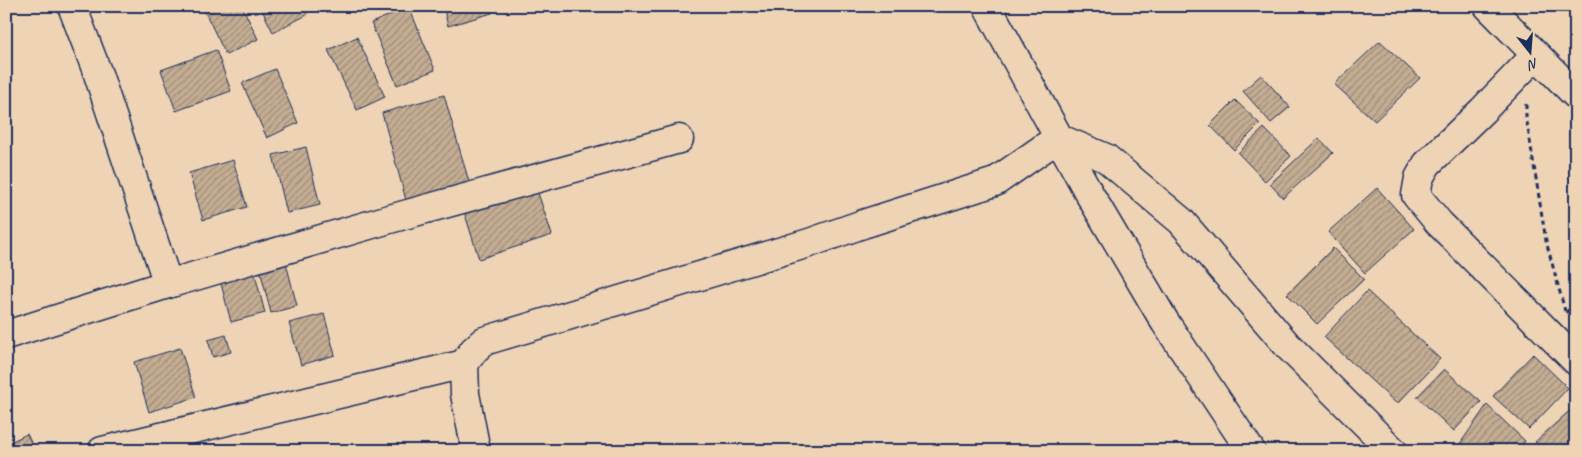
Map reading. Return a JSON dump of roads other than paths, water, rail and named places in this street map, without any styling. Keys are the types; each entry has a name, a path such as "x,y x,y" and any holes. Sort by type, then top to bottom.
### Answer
{"street":[{"path":"72,6 98,74 168,284"},
{"path":"987,6 1090,195 1165,322 1252,451"},
{"path":"1488,6 1533,58 1576,94"},
{"path":"1533,58 1483,110 1426,164 1419,178 1416,195 1439,223 1576,361"},
{"path":"476,451 464,394 464,364 474,350 484,341 809,244 863,224 995,182 1058,138"},
{"path":"1058,138 1106,158 1181,221 1288,346 1393,451"},
{"path":"6,335 168,284 386,220 679,139"},
{"path":"102,451 464,364"}]}
